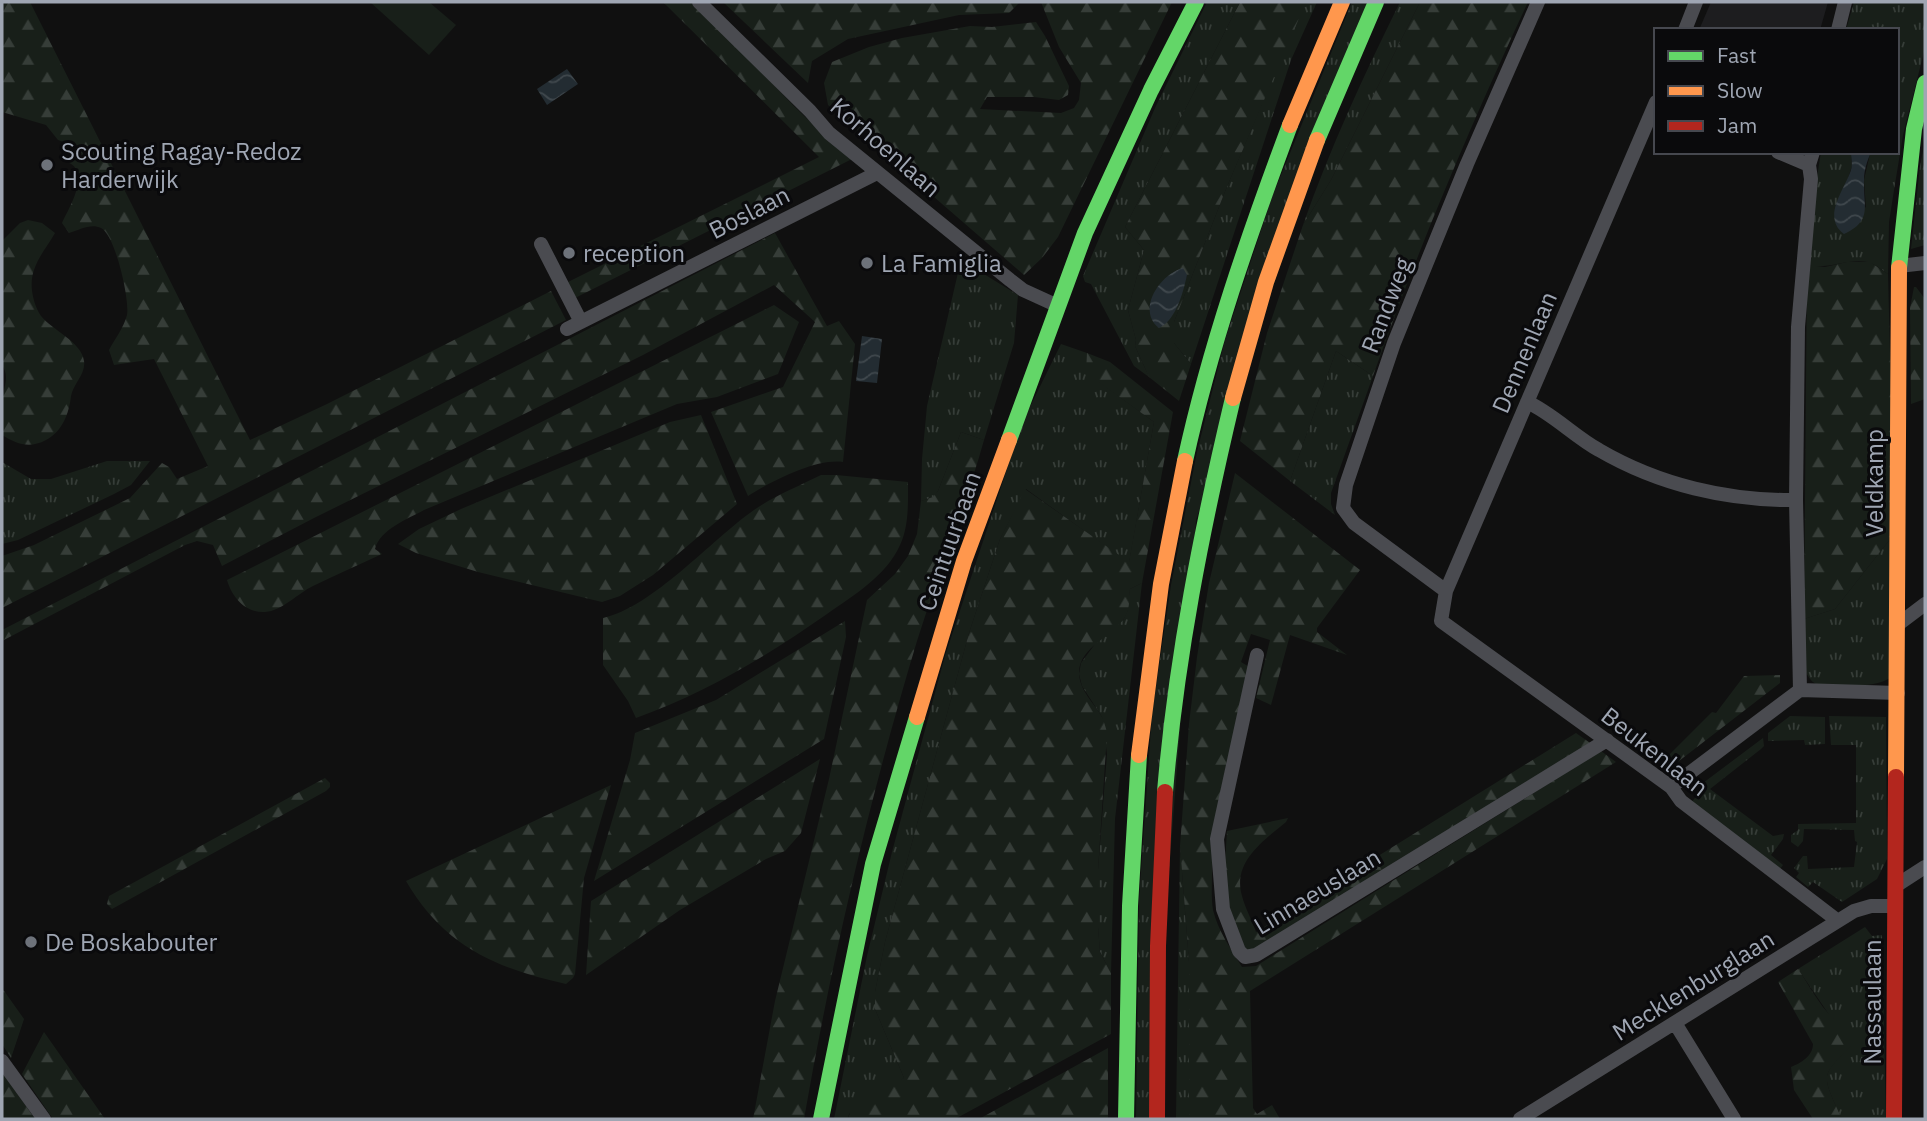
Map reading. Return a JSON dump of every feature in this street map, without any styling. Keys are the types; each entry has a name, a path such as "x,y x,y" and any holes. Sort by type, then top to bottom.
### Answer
{"main road":[{"name":"Ceintuurbaan","path":"821,1119 873,864 964,561 1085,233 1151,90 1196,2"},
{"path":"1126,1119 1130,874 1137,776 1168,548 1201,393 1240,265 1284,141 1342,2"},
{"path":"1157,1119 1160,869 1167,773 1180,669 1215,468 1228,411 1292,203 1332,103 1377,2"},
{"name":"Veldkamp","path":"1897,885 1899,267 1914,129 1925,83"},
{"name":"Nassaulaan","path":"1894,1119 1897,885"}],"street":[{"name":"Korhoenlaan","path":"699,2 829,133 1023,290 1058,306"},
{"name":"Randweg","path":"1446,591 1354,523 1343,508 1346,485 1394,343 1467,164 1538,2"},
{"path":"1686,28 1696,2"},
{"path":"1838,28 1845,2"},
{"name":"Dennenlaan","path":"1441,621 1446,591 1654,107"},
{"path":"1787,154 1811,159 1798,327 1796,500 1800,690"},
{"name":"Boslaan","path":"567,329 877,173"},
{"path":"541,244 581,322"},
{"path":"1899,267 1925,263"},
{"path":"1527,402 1601,451 1660,478 1725,495 1796,500"},
{"path":"1896,626 1925,604"},
{"name":"Beukenlaan","path":"1441,621 1671,787 1681,801 1839,921"},
{"name":"Linnaeuslaan","path":"1257,655 1217,839 1223,909 1239,951 1245,957 1256,955 1606,740"},
{"path":"1671,787 1800,690 1898,693"},
{"path":"1897,885 1925,867"},
{"name":"Mecklenburglaan","path":"1520,1119 1839,921 1862,908 1896,906"},
{"path":"1675,1023 1734,1119"},
{"path":"2,1061 44,1119"}],"shaded area":[{"path":"1711,2 1828,2 1821,28 1700,28"}],"green space":[{"path":"2,2 30,2 250,440 551,291 566,320 2,608 2,556 34,545 130,498 162,463 169,467 177,479 208,466 154,359 114,365 109,350 127,315 124,282 116,254 101,228 89,227 69,233 62,223 78,181 78,173 67,162 73,145 58,140 46,125 2,112"},
{"path":"372,2 429,2 456,25 429,55"},
{"path":"663,2 694,2 790,102 852,159 575,298 566,283 819,157"},
{"path":"723,2 1020,2 1009,13 959,15 848,39 812,61 808,83"},
{"path":"1041,2 1172,2 1058,237 1024,275 828,105 824,83 832,62 869,47 970,26 992,27 1036,22 1069,86 1068,95 1059,100 987,97 980,109 1061,113 1074,108 1079,100 1081,83 1059,47"},
{"path":"1207,2 1240,2 1125,227 1144,250 1128,310 1136,340 1135,346 1149,377 1134,366 1091,284 1085,282 1083,276 1155,108"},
{"path":"1240,2 1306,2 1226,189 1174,322 1174,343 1191,364 1179,401 1149,377 1135,346 1136,340 1128,310 1144,250 1125,227","holes":["1187,275 1181,293 1150,307 1154,294"]},
{"path":"1305,2 1317,2 1291,60 1191,364 1174,343 1174,322 1226,189"},
{"path":"1352,2 1367,2 1196,520 1150,1119 1136,1119 1139,900 1152,714 1171,585 1197,452 1225,340 1272,197"},
{"path":"1400,2 1420,2 1331,180 1303,225 1348,112"},
{"path":"1420,2 1528,2 1446,187 1373,376 1336,351 1290,481 1240,441 1267,333 1303,225 1331,180"},
{"path":"1854,2 1925,2 1925,48 1903,135 1889,222 1888,274 1868,262 1860,261 1822,266 1807,265 1811,215 1821,154 1851,154 1852,166 1847,181 1866,208 1864,180 1870,154 1899,154 1899,28 1847,28"},
{"path":"1925,141 1925,245 1911,249 1920,166"},
{"path":"28,220 42,223 55,233 38,260 33,274 32,291 36,307 46,321 78,348 84,361 61,427 46,440 29,445 2,435 1,412 6,378 2,365 2,241 20,223"},
{"path":"775,233 827,326 839,321 855,344 843,462 807,467 748,496 711,412 783,387 815,322 774,285 643,355 222,566 213,545 197,541 185,545 2,641 2,630"},
{"path":"961,260 1018,295 1014,343 984,440 961,432 938,491 934,497 921,501 927,406"},
{"path":"1847,262 1870,262 1888,274 1891,538 1835,609 1804,619 1807,265 1825,267"},
{"path":"1914,287 1925,299 1925,399 1911,404 1910,308"},
{"path":"774,305 799,322 778,374 717,397 677,404 424,510 388,530 375,549 382,554 313,586 271,611 251,610 240,603 232,592 227,580"},
{"path":"1061,344 1087,353 1087,373 1154,422 1129,563 1026,489 1000,539 969,633 885,942 875,992 875,1009 904,1078 849,1114 848,1119 834,1119 867,956 945,656 1023,421"},
{"path":"1336,351 1373,376 1331,493 1335,515 1290,481"},
{"path":"1087,353 1110,362 1173,412 1142,583 1130,589 1126,615 1114,630 1084,656 1079,674 1082,686 1102,717 1107,733 1098,870 1098,927 1100,952 1111,973 1111,1034 955,1119 848,1119 851,1111 863,1099 904,1078 875,1009 875,992 885,942 969,633 1000,539 1025,489 1129,562 1154,422 1086,373"},
{"path":"701,415 737,504 653,575 620,596 602,602 478,572 416,553 398,544 419,529 461,509 670,422"},
{"path":"961,432 984,440 917,641 883,759 840,938 804,1119 753,1119 775,1001 829,779 867,600 895,574 908,556 917,534 921,501 933,497 938,491"},
{"path":"107,461 150,461 131,485 18,540 2,544 2,462 31,479 51,479"},
{"path":"1235,473 1360,570 1317,628 1317,632 1347,655 1290,635 1271,705 1256,698 1270,640 1251,634 1241,662 1251,668 1220,794 1213,846 1212,891 1213,910 1218,925 1242,967 1256,966 1601,751 1616,762 1250,991 1253,1108 1257,1114 1272,1105 1280,1119 1189,1119 1189,962 1180,846 1197,657 1209,583"},
{"path":"821,475 908,482 905,530 900,545 887,566 848,600 759,659 687,697 636,718 628,701 603,665 603,618 642,601 762,505"},
{"path":"1891,538 1890,678 1864,685 1816,684 1810,679 1804,664 1804,619 1835,609"},
{"path":"1142,583 1115,819 1111,973 1100,952 1098,927 1098,870 1107,754 1102,717 1082,686 1079,674 1081,663 1095,644 1123,620 1127,612 1130,589"},
{"path":"845,621 846,637 824,739 594,881 630,760 635,733 716,700"},
{"path":"1780,675 1780,683 1666,771 1659,765 1712,712 1716,713 1744,676"},
{"path":"1790,716 1825,717 1825,744 1805,745 1804,740 1768,741 1768,733"},
{"path":"1829,716 1886,717 1887,859 1877,879 1842,902 1813,882 1808,887 1796,877 1799,873 1794,868 1803,856 1807,856 1808,869 1854,867 1857,842 1854,830 1804,829 1803,841 1798,847 1791,842 1791,835 1798,830 1798,824 1856,823 1856,745 1831,745"},
{"path":"1576,733 1593,745 1252,952 1246,950 1229,917 1224,879 1227,831 1288,818 1252,853 1241,873 1242,896 1256,932"},
{"path":"1763,738 1764,746 1761,749 1710,789 1773,836 1784,834 1771,855 1783,865 1780,869 1691,803 1702,789 1699,786"},
{"path":"820,759 801,833 785,851 766,859 680,910 586,975 591,901"},
{"path":"325,778 330,783 326,791 112,909 107,904 109,896"},
{"path":"611,785 584,878 575,974 566,984 516,970 474,951 437,922 406,881"},
{"path":"1180,846 1189,962 1189,1119 1176,1119"},
{"path":"1865,927 1872,936 1882,935 1886,1119 1842,1119 1830,1091 1827,1075 1830,1068 1857,1039 1830,1016 1798,969"},
{"path":"1798,969 1829,1014 1846,1026 1856,1029 1858,1039 1831,1068 1828,1075 1827,1082 1842,1119 1813,1119 1794,1090 1791,1067 1809,1055 1813,1044 1778,982"},
{"path":"2,988 24,1019 11,1058 2,1044"},
{"path":"44,1032 105,1119 53,1119 22,1074"},
{"path":"1108,1048 1108,1119 979,1119"},
{"path":"2,1072 35,1119 2,1119"}],"water":[{"path":"567,69 578,84 547,105 537,89"},
{"path":"1851,154 1870,154 1865,173 1865,212 1859,224 1844,234 1837,227 1835,211 1852,163"},
{"path":"1183,268 1187,275 1178,305 1170,319 1159,328 1152,320 1150,303 1166,277"},
{"path":"862,336 882,339 877,383 856,381"}],"traffic: fast":[{"path":"1009,440 1085,233 1151,90 1196,2"},
{"path":"1317,140 1376,2"},
{"path":"1899,268 1914,129 1925,83"},
{"path":"1185,461 1206,375 1232,291 1290,125"},
{"path":"1165,792 1191,594 1233,398"},
{"path":"821,1119 873,864 917,717"},
{"path":"1126,1119 1130,906 1139,755"}],"traffic: slow":[{"path":"1290,125 1342,2"},
{"path":"1233,398 1266,282 1317,140"},
{"path":"1896,777 1899,268"},
{"path":"917,717 964,561 1009,440"},
{"path":"1139,755 1161,584 1185,461"}],"traffic: jam":[{"path":"1894,1119 1896,777"},
{"path":"1157,1119 1158,946 1165,792"}],"place":[{"name":"Scouting Ragay-Redoz Harderwijk","path":"47,165"},
{"name":"reception","path":"569,253"},
{"name":"La Famiglia","path":"867,263"},
{"name":"De Boskabouter","path":"31,942"}]}
